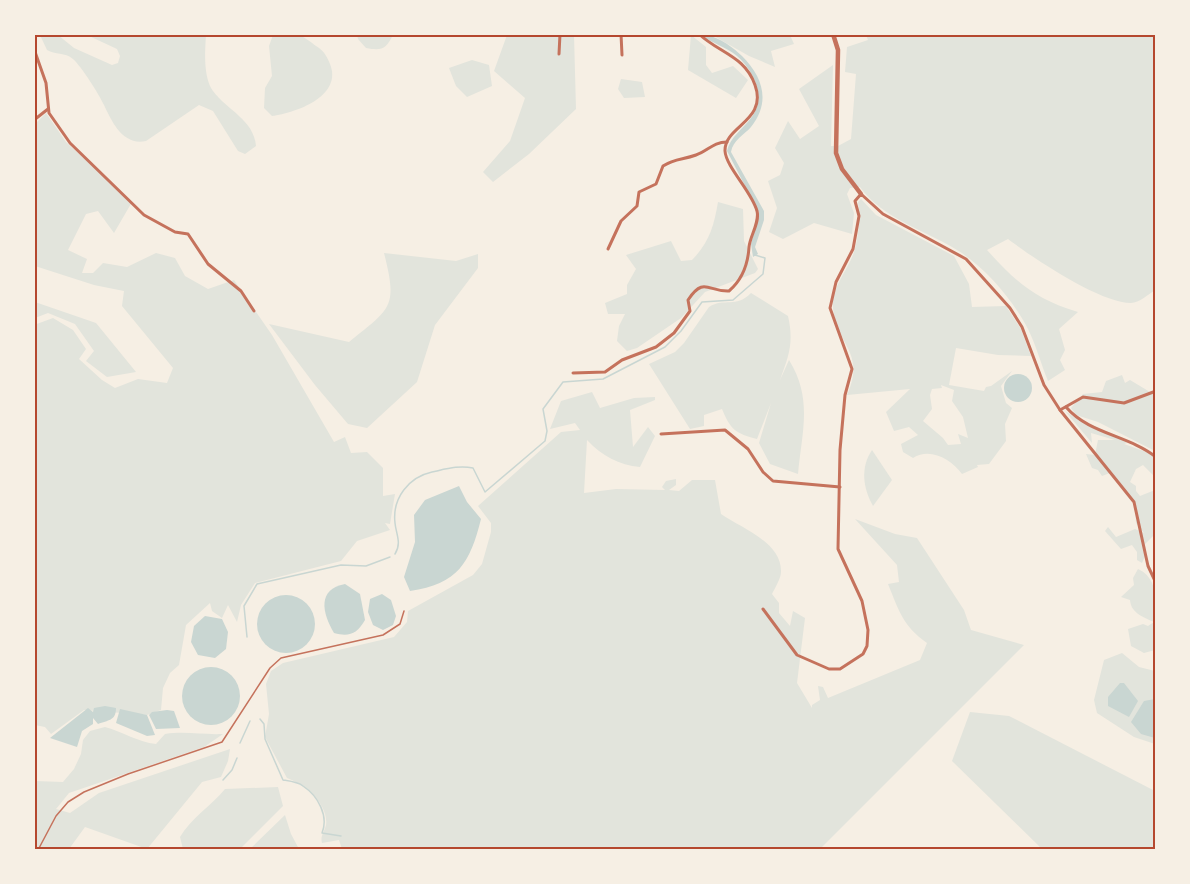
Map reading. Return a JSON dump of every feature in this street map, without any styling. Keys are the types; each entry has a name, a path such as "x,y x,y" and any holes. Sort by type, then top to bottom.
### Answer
{"street":[{"path":"559,54 560,34"},
{"path":"621,34 622,55"},
{"path":"573,373 605,372 622,360 656,347 681,326 690,311 688,300 694,290 705,285 729,291 741,279 749,255 758,212 738,174 728,162 725,150 727,142 752,116 757,102 755,85 738,59 699,34"},
{"path":"832,34 838,50 836,153 842,169 861,194 884,214 966,259 987,280 1022,327 1044,385 1060,410 1131,496 1138,514 1148,566 1155,583"},
{"path":"34,49 46,82 48,109 70,143 144,215 175,232 188,234 208,264 241,291 254,311"},
{"path":"34,120 48,109"},
{"path":"608,249 621,221 637,206 639,192 656,184 663,166 672,160 693,156 715,143 727,142"},
{"path":"763,609 793,650 804,658 834,670 863,654 868,638 862,601 838,549 840,450 845,398 852,367 835,327 830,304 839,275 853,249 859,217 855,200 861,194"},
{"path":"1060,410 1083,397 1124,403 1155,391"},
{"path":"1066,407 1090,426 1144,447 1155,457"},
{"path":"661,434 725,430 747,448 763,472 773,481 840,487"}],"lane":[{"path":"38,849 56,816 68,802 84,792 128,774 222,742 270,668 281,658 383,635 400,624 404,611"}],"shaded area":[{"path":"296,34 309,41 324,54 330,64 332,75 330,85 315,101 293,111 272,116 264,108 265,88 272,76 269,46 273,35"},
{"path":"357,34 393,35 386,46 376,49 366,48 358,39"},
{"path":"40,35 58,35 74,48 112,65 118,63 120,56 117,49 87,35 206,35 205,64 210,85 219,98 245,122 254,137 256,146 245,154 238,151 213,111 199,105 146,141 131,140 119,131 94,87 73,59 67,55 47,50"},
{"path":"507,35 574,35 576,109 529,154 493,182 483,172 510,141 525,98 494,71"},
{"path":"691,35 706,47 706,65 712,73 733,66 748,80 736,98 688,70"},
{"path":"701,35 717,39 738,52 755,72 762,90 761,108 757,118 736,141 731,152 764,211 764,220 755,247 758,254 753,257 751,244 759,213 727,151 734,137 756,110 758,94 756,85 749,69 737,56"},
{"path":"712,35 773,35 774,37 790,35 794,44 771,51 775,67 749,56"},
{"path":"866,35 1155,35 1155,290 1134,303 1118,301 1102,296 1067,278 1008,239 987,250 1018,281 1038,295 1078,312 1059,329 1065,350 1060,360 1065,370 1048,381 1034,341 1022,318 988,275 957,250 880,208 860,187 850,188 847,194 854,213 852,234 814,223 783,239 769,232 777,208 768,181 780,175 784,163 775,148 788,121 800,139 819,126 799,89 833,65 831,146 838,146 851,139 856,74 845,72 847,47 868,40"},
{"path":"472,60 489,65 492,86 467,97 456,86 449,68"},
{"path":"621,79 642,82 645,97 624,98 618,89"},
{"path":"46,113 66,142 132,202 114,233 98,211 86,214 68,250 87,259 82,273 93,273 103,263 127,267 156,253 175,258 185,276 208,289 234,280 272,335 334,442 345,437 351,453 367,452 383,468 383,496 395,494 390,524 385,523 390,530 357,541 341,561 255,583 241,605 237,622 228,605 222,618 212,611 210,603 186,625 179,665 170,673 163,688 161,710 147,715 84,710 51,734 45,727 35,725 34,325 53,318 73,330 86,349 79,359 102,380 115,388 138,379 167,383 173,368 122,306 124,291 94,285 35,266 35,124"},
{"path":"861,199 876,215 954,256 969,284 972,307 1006,306 1021,329 1031,356 998,355 956,348 949,385 984,391 986,387 1012,371 1001,386 1006,403 1012,408 1005,424 1006,441 989,464 977,465 978,467 962,474 940,456 926,454 913,458 903,452 901,444 918,435 909,427 894,431 886,412 910,389 847,395 852,380 852,359 836,321 833,301 837,286 856,246 859,227 858,202","holes":["941,385 954,390 952,401 963,417 968,438 958,434 961,444 948,445 923,421 932,409 930,395 932,389 942,388"]},
{"path":"718,202 743,209 744,241 758,269 755,273 705,292 681,318 637,348 627,351 617,341 619,326 625,314 608,314 605,303 627,294 627,285 636,269 626,255 671,241 681,261 692,260 710,234"},
{"path":"384,253 456,261 478,254 478,268 435,325 417,382 367,428 348,424 269,324 349,342 374,321 388,305 390,285"},
{"path":"751,293 788,316 791,334 790,349 780,380 789,360 801,388 803,402 804,416 798,474 770,464 759,443 771,403 757,439 735,430 722,409 704,415 704,426 690,429 649,364 675,352 709,307 720,303 740,301"},
{"path":"35,302 96,323 136,372 107,377 86,361 94,351 75,324 48,313 35,318"},
{"path":"1018,374 1028,378 1032,388 1028,398 1018,402 1008,398 1004,388 1008,378"},
{"path":"1122,375 1125,383 1130,380 1155,395 1155,451 1098,422 1076,415 1071,408 1083,394 1102,392 1106,381"},
{"path":"592,392 600,408 634,398 655,397 655,400 630,410 633,447 648,427 655,436 640,467 611,459 587,440 584,493 616,489 665,490 662,487 666,481 676,479 676,485 669,490 679,491 692,480 715,480 721,514 768,544 780,561 781,574 772,594 779,603 779,613 790,626 793,611 805,618 797,683 812,708 812,705 820,700 818,686 823,687 828,698 920,660 927,643 907,624 888,584 899,582 897,565 855,519 895,534 917,538 964,610 971,630 1024,645 820,849 342,849 339,840 322,843 326,825 324,810 308,790 287,778 265,737 269,714 266,684 271,671 283,663 394,637 407,622 408,611 473,575 482,564 491,532 491,523 478,506 561,432 580,430 575,423 550,429 561,401"},
{"path":"1065,411 1127,443 1124,444 1155,455 1155,477 1143,465 1136,469 1130,482 1136,486 1136,491 1140,496 1155,490 1155,534 1145,544 1146,554 1142,563 1137,560 1137,552 1132,545 1121,549 1105,531 1108,527 1116,537 1135,529 1144,533 1136,523 1135,504 1110,473 1102,476 1098,470 1092,468 1086,454 1095,455 1098,440 1115,440 1091,433 1092,443"},
{"path":"872,450 892,480 873,506 864,478 868,457"},
{"path":"459,486 467,502 481,519 472,548 451,577 426,588 410,591 404,577 415,542 414,515 425,500"},
{"path":"1138,569 1147,575 1152,583 1157,605 1155,650 1144,653 1131,646 1128,629 1143,624 1148,626 1154,622 1138,614 1130,600 1121,597 1134,585 1133,578"},
{"path":"345,584 360,594 365,620 356,631 344,635 334,633 327,618 324,603 330,591"},
{"path":"382,594 391,600 396,616 393,625 383,630 373,625 368,612 370,599"},
{"path":"286,595 297,597 310,608 315,624 313,635 302,648 286,653 275,651 262,640 257,624 259,613 270,600"},
{"path":"205,616 222,619 228,632 226,649 215,658 198,655 191,642 194,626"},
{"path":"1122,653 1139,667 1155,671 1155,744 1134,737 1097,713 1094,700 1104,660"},
{"path":"205,667 217,667 232,675 240,690 240,702 232,717 217,725 205,725 190,717 182,702 182,690 190,675"},
{"path":"1120,683 1124,683 1138,701 1129,717 1108,706 1108,697"},
{"path":"1156,699 1155,738 1141,734 1131,722 1144,701"},
{"path":"105,706 116,708 115,715 98,724 93,718 93,724 82,731 77,747 50,738 88,708 93,712 94,708"},
{"path":"120,709 147,715 155,735 147,736 116,723"},
{"path":"174,711 180,728 156,729 149,715 152,712"},
{"path":"970,712 1009,716 1155,791 1155,849 1042,849 952,761"},
{"path":"105,727 156,744 165,734 223,734 204,747 69,793 56,809 70,813 99,793 230,749 228,761 221,777 202,782 147,849 85,827 69,849 35,850 35,781 63,782 74,769 81,754 83,740 90,731"},
{"path":"278,787 283,806 240,849 183,849 180,837 195,818 225,789"},
{"path":"285,815 299,849 250,849"}],"waterway":[{"path":"395,554 398,542 395,523 396,505 409,484 432,472 468,467 473,468 485,492 545,441 547,431 543,409 563,382 603,379 665,347 681,331 702,302 733,300 763,274 765,258 755,255"},
{"path":"247,637 244,606 257,584 341,565 366,566 390,557"},
{"path":"260,719 264,724 265,739 283,780 301,785 313,795 323,813 322,833 341,836"},
{"path":"240,743 250,721"},
{"path":"223,780 232,770 237,758"}]}
